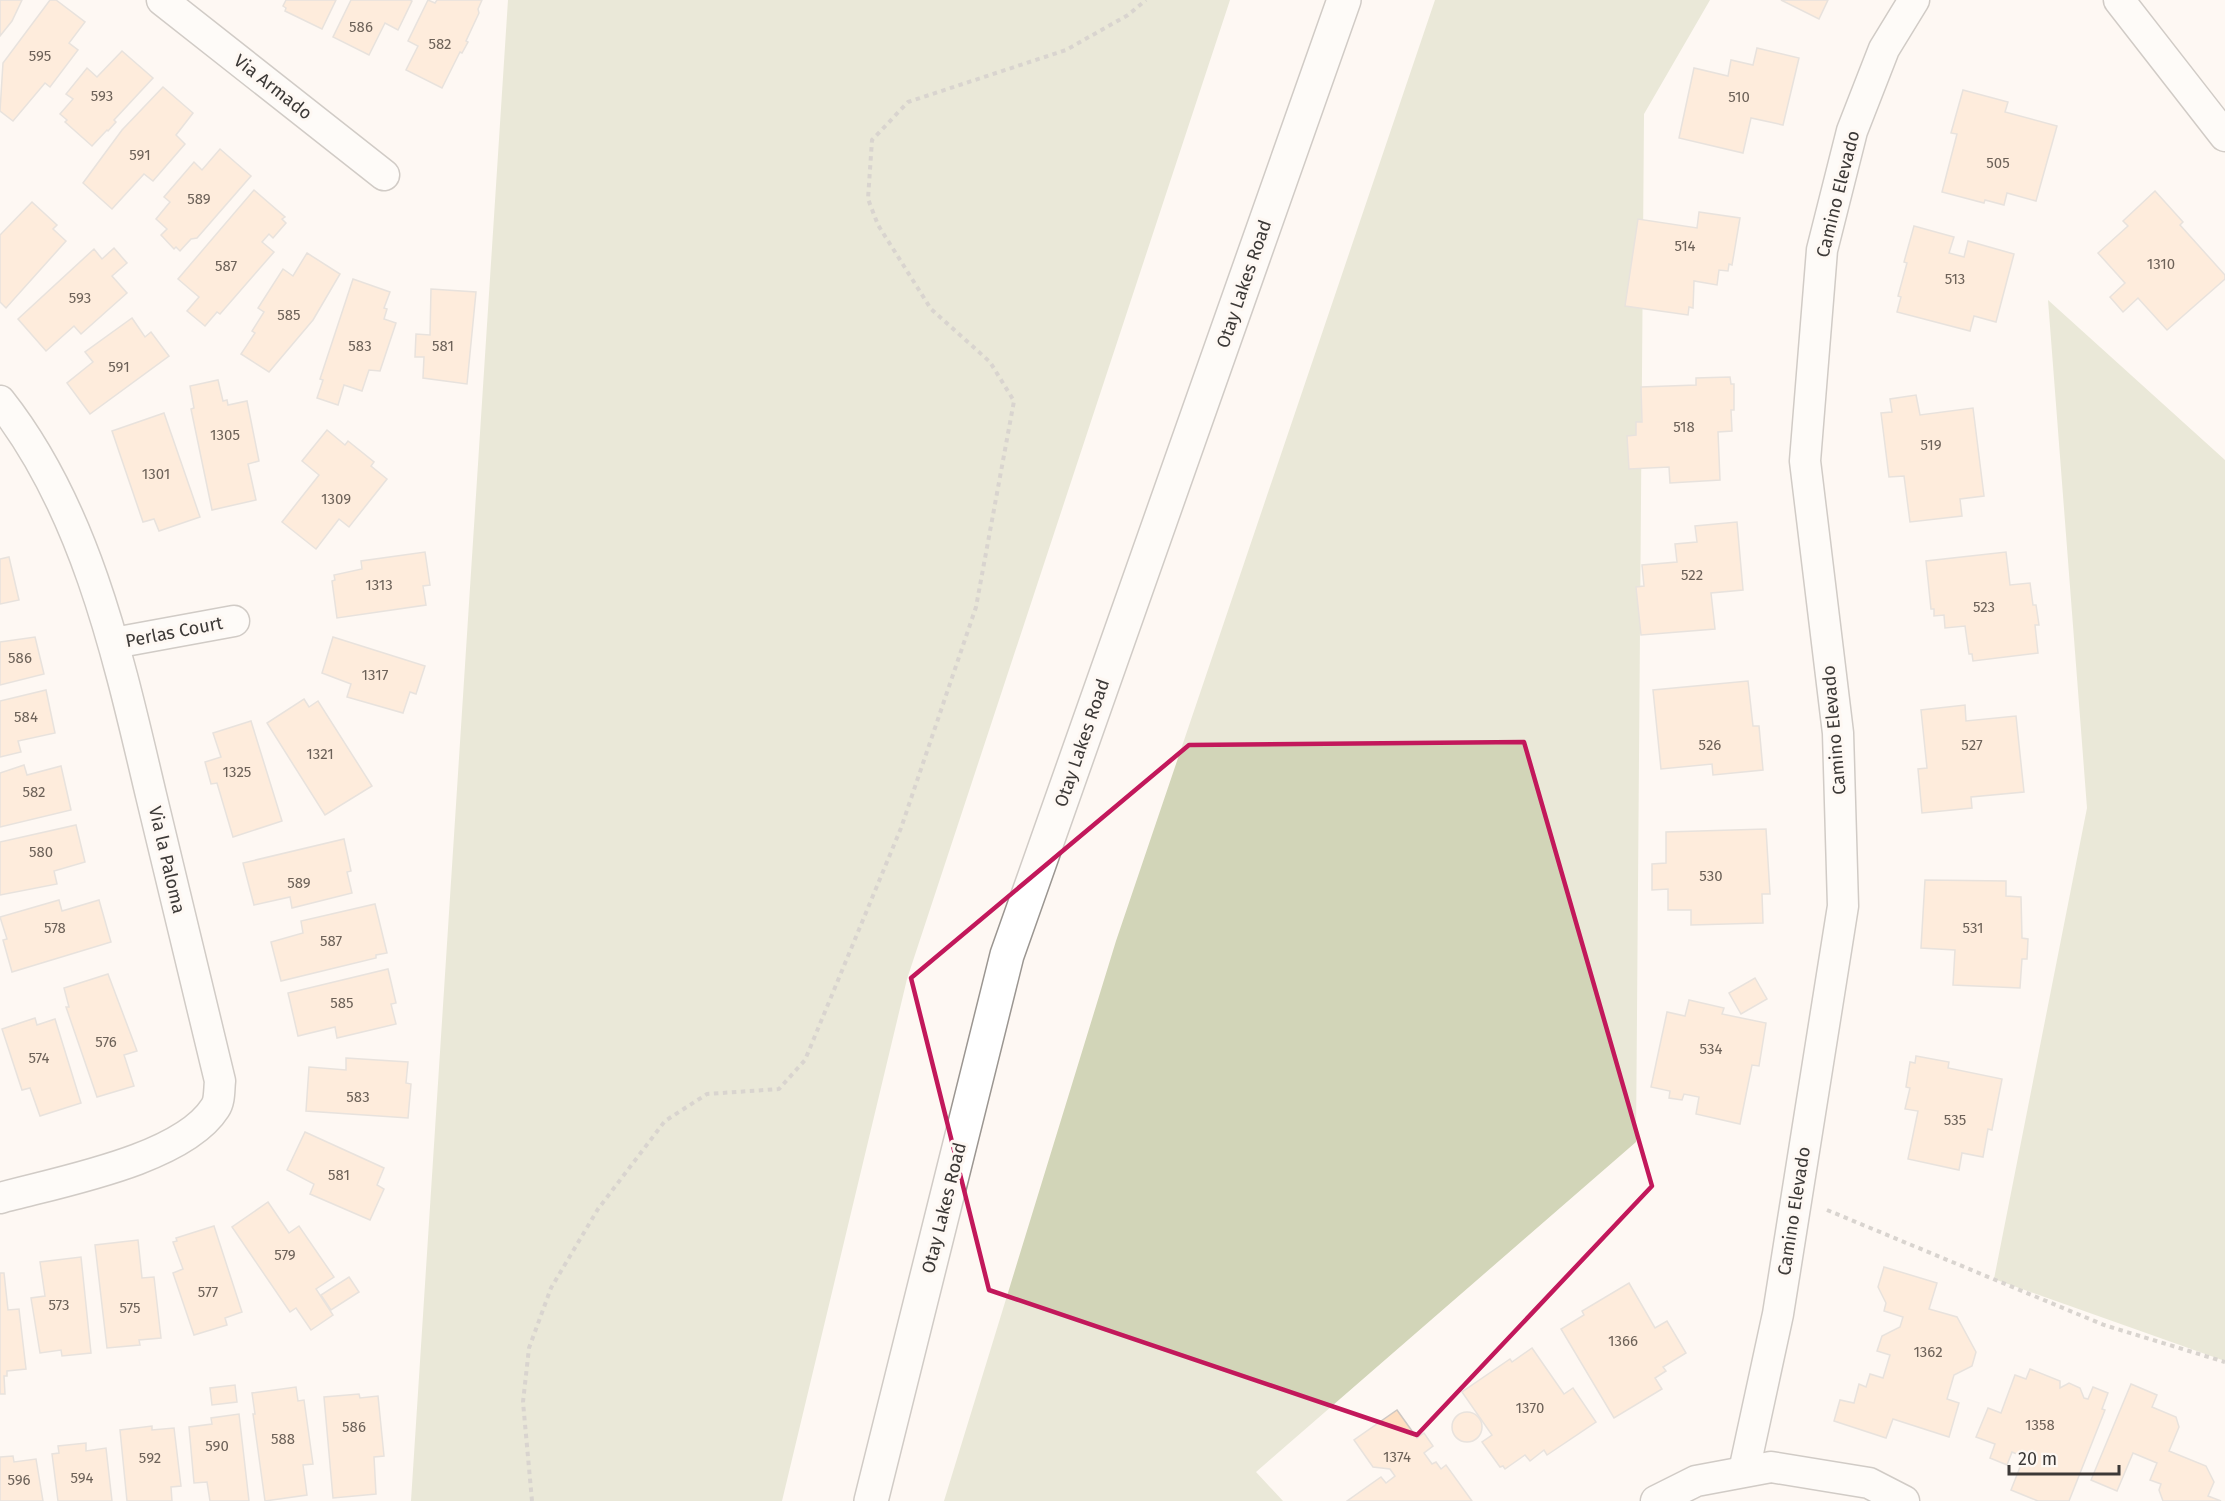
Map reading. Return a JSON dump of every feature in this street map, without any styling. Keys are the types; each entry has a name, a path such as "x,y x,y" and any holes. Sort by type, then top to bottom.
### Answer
{"main road":[{"name":"Otay Lakes Road","path":"871,1501 1007,955 1344,0"}],"street":[{"name":"Via Armado","path":"162,0 384,175"},
{"name":"Camino Elevado","path":"1744,1471 1778,1314 1843,906 1838,733 1805,461 1822,250 1852,131 1884,48 1914,0"},
{"path":"2119,0 2225,136"},
{"name":"Via la Paloma","path":"0,401 23,430 58,490 114,643 220,1081 217,1106 200,1127 143,1158 0,1198"},
{"name":"Perlas Court","path":"114,643 234,621"},
{"path":"1656,1501 1696,1481 1771,1467 1869,1483 1904,1501"}],"path":[{"path":"532,1501 523,1402 529,1348 551,1288 598,1209 666,1121 707,1094 779,1089 806,1060 901,828 976,607 1014,401 990,362 931,309 878,225 868,199 872,140 908,102 1066,50 1128,15 1146,0"},
{"path":"1796,1197 2104,1325 2225,1362"}],"highlighted area":[{"path":"1524,742 1652,1186 1417,1435 989,1290 911,978 1189,745"}],"green space":[{"path":"508,0 1230,0 907,979 782,1501 411,1501"},
{"path":"1435,0 1710,0 1644,114 1636,1142 1256,1472 1283,1501 944,1501 1116,941"},
{"path":"2048,300 2225,460 2225,1361 1994,1279 2087,808"}],"building":[{"path":"0,0 22,0 12,21 0,36"},
{"path":"50,0 56,0 85,22 69,43 78,50 50,87 45,83 13,121 0,111 3,63"},
{"path":"286,0 336,0 322,29 285,11 286,8 283,6"},
{"path":"351,0 412,1 398,30 385,23 369,55 333,37"},
{"path":"428,0 435,3 437,0 482,0 478,9 479,13 466,41 468,42 462,53 460,52 442,88 406,70 418,46 408,41"},
{"path":"1781,0 1828,0 1819,19"},
{"path":"1757,48 1799,58 1783,125 1751,118 1743,153 1679,138 1694,68 1728,76 1731,60 1753,65"},
{"path":"122,51 153,78 114,120 116,122 108,131 92,146 65,122 67,120 60,114 73,99 66,94 87,68 97,77"},
{"path":"163,87 193,113 176,135 185,144 153,181 144,174 112,209 83,183 122,130"},
{"path":"1963,90 2008,102 2005,112 2057,126 2036,201 2007,193 2004,205 1985,200 1984,203 1942,192 1957,134 1951,133"},
{"path":"220,149 251,176 197,238 191,239 180,251 176,247 174,249 161,235 167,229 156,219 170,202 164,197 194,162 202,170"},
{"path":"254,190 285,217 282,219 286,223 273,238 269,234 262,242 274,252 220,314 217,312 205,326 187,311 199,297 178,279"},
{"path":"2155,191 2183,222 2180,225 2225,275 2225,279 2167,330 2138,298 2123,312 2110,297 2125,283 2098,253 2128,226 2123,221"},
{"path":"32,202 57,225 53,229 66,241 6,308 0,302 0,235"},
{"path":"1699,212 1740,218 1732,265 1729,264 1728,271 1719,270 1717,285 1694,281 1693,308 1689,307 1688,315 1625,306 1638,219 1697,228"},
{"path":"1914,226 1954,237 1949,253 1964,257 1968,241 2014,254 1996,322 1974,316 1970,331 1897,312 1901,297 1898,296 1907,263 1904,262"},
{"path":"114,248 127,263 112,276 127,293 81,334 74,326 46,351 18,319 94,249 102,259"},
{"path":"307,253 340,274 313,320 269,372 241,354 255,333 252,331 264,312 258,308 283,269 293,276"},
{"path":"353,279 390,292 384,308 387,309 384,319 396,323 380,371 369,370 362,391 344,385 338,405 317,398 323,380 320,379"},
{"path":"431,289 476,292 467,384 423,378 424,357 415,357 416,334 430,335"},
{"path":"132,318 145,337 151,332 169,356 90,414 67,383 93,362 85,352"},
{"path":"1730,377 1731,384 1734,384 1734,410 1731,410 1732,431 1718,432 1720,480 1670,483 1669,467 1629,469 1627,436 1636,435 1636,422 1642,422 1641,387 1696,385 1696,378"},
{"path":"218,380 223,401 227,400 228,405 247,401 259,461 248,464 256,500 212,510 191,409 194,408 190,386"},
{"path":"1916,395 1920,415 1973,408 1984,496 1960,499 1962,516 1910,522 1904,476 1889,477 1881,413 1892,412 1890,399"},
{"path":"164,413 200,517 159,531 154,519 143,522 112,431"},
{"path":"327,430 345,445 348,441 374,462 371,466 387,479 349,527 339,519 316,549 282,522 319,475 302,461"},
{"path":"1737,522 1743,590 1711,593 1715,629 1641,635 1636,587 1644,586 1642,565 1677,562 1675,544 1697,542 1695,526"},
{"path":"425,552 430,585 423,586 426,605 337,618 332,581 335,580 334,575 362,569 361,561"},
{"path":"2006,552 2010,585 2030,583 2039,625 2035,625 2038,653 1973,661 1972,654 1969,654 1965,626 1945,628 1944,615 1934,616 1934,609 1931,609 1926,561"},
{"path":"9,557 19,600 0,604 0,559"},
{"path":"35,637 44,674 0,685 0,642"},
{"path":"333,637 425,666 416,694 410,692 403,713 347,697 351,684 322,673"},
{"path":"1748,681 1753,726 1759,726 1763,770 1713,775 1712,764 1661,769 1653,690"},
{"path":"46,690 55,733 18,741 21,752 0,757 0,701"},
{"path":"304,699 309,707 318,701 372,786 325,815 267,723"},
{"path":"1965,705 1966,721 2016,716 2024,792 1971,797 1972,808 1922,813 1918,769 1927,768 1921,710"},
{"path":"251,721 282,821 233,837 217,783 211,784 205,762 221,757 213,733"},
{"path":"24,765 27,775 61,766 71,810 0,827 0,773"},
{"path":"76,825 85,862 54,871 57,884 0,895 0,842"},
{"path":"1766,829 1770,894 1762,894 1763,923 1691,925 1691,910 1668,910 1668,889 1652,890 1652,864 1666,863 1666,832"},
{"path":"344,839 351,871 347,872 352,893 292,908 290,897 254,905 243,863"},
{"path":"1925,880 2006,881 2006,896 2021,897 2022,938 2028,939 2027,959 2022,959 2020,988 1953,985 1955,950 1921,948"},
{"path":"59,900 62,911 99,900 111,942 12,972 3,940 7,939 0,917"},
{"path":"375,904 387,953 376,955 376,958 281,981 271,942 303,933 301,921"},
{"path":"388,969 396,1003 391,1004 396,1024 337,1038 335,1027 298,1036 288,993"},
{"path":"108,974 137,1051 124,1055 134,1086 97,1097 66,1007 69,1007 64,988"},
{"path":"1755,978 1767,999 1741,1014 1729,993"},
{"path":"1689,1000 1724,1008 1722,1014 1766,1023 1759,1066 1752,1065 1740,1124 1696,1114 1699,1097 1684,1094 1682,1100 1669,1098 1670,1091 1651,1087 1667,1012 1685,1016"},
{"path":"35,1018 37,1025 55,1019 81,1103 40,1116 30,1088 22,1090 2,1029"},
{"path":"1916,1056 1949,1062 1948,1068 2002,1079 1992,1130 1988,1129 1983,1157 1962,1153 1959,1170 1908,1159 1918,1111 1905,1109 1910,1088 1906,1087 1910,1062 1915,1063"},
{"path":"346,1058 408,1062 406,1083 411,1084 408,1118 306,1111 309,1067 346,1070"},
{"path":"305,1132 384,1168 377,1185 384,1189 370,1220 310,1194 314,1184 287,1170"},
{"path":"268,1202 289,1233 299,1226 334,1277 316,1289 333,1315 311,1330 296,1308 290,1312 232,1227"},
{"path":"214,1226 242,1312 225,1318 227,1325 194,1335 173,1273 183,1269 173,1242 177,1241 176,1238"},
{"path":"138,1240 142,1278 154,1277 161,1338 139,1340 140,1345 107,1348 95,1245"},
{"path":"81,1257 91,1353 62,1356 61,1350 40,1353 31,1298 45,1296 40,1262"},
{"path":"1884,1267 1937,1283 1929,1309 1957,1317 1976,1352 1972,1366 1954,1375 1947,1399 1959,1403 1949,1437 1893,1419 1886,1438 1834,1421 1840,1400 1854,1403 1859,1384 1866,1387 1870,1374 1883,1378 1890,1355 1877,1351 1882,1336 1900,1327 1903,1317 1884,1311 1886,1303 1878,1287"},
{"path":"0,1273 4,1273 8,1310 19,1309 26,1369 7,1371 7,1376 4,1376 5,1394 0,1394"},
{"path":"349,1277 359,1292 331,1310 321,1295"},
{"path":"1629,1283 1655,1328 1667,1321 1686,1353 1663,1367 1666,1371 1655,1378 1662,1389 1614,1418 1561,1329 1584,1315 1582,1311"},
{"path":"1532,1348 1564,1394 1573,1388 1596,1422 1547,1455 1544,1450 1530,1461 1525,1455 1505,1469 1503,1466 1500,1467 1482,1442 1492,1435 1462,1392 1510,1359 1512,1362"},
{"path":"2030,1369 2060,1381 2060,1388 2069,1383 2080,1388 2084,1398 2088,1399 2093,1387 2108,1393 2102,1409 2105,1410 2069,1501 2038,1501 2011,1490 2024,1457 2012,1452 2007,1465 1990,1458 1995,1444 1976,1437 1988,1408 2001,1413 2015,1375 2026,1379"},
{"path":"2131,1384 2157,1395 2152,1407 2176,1417 2179,1427 2169,1451 2206,1466 2214,1482 2208,1496 2221,1501 2163,1501 2159,1490 2161,1484 2150,1480 2157,1463 2133,1453 2117,1491 2091,1480"},
{"path":"235,1385 237,1402 212,1405 210,1388"},
{"path":"296,1387 298,1401 304,1400 313,1464 303,1465 307,1495 265,1501 252,1393"},
{"path":"359,1394 360,1398 378,1396 384,1456 374,1457 376,1494 333,1498 324,1397"},
{"path":"1397,1410 1417,1438 1424,1433 1433,1446 1424,1453 1432,1464 1436,1462 1441,1469 1446,1465 1472,1501 1347,1501 1381,1477 1386,1483 1395,1476 1390,1469 1373,1467 1354,1440"},
{"path":"1467,1412 1478,1416 1482,1427 1478,1438 1467,1442 1456,1438 1452,1427 1456,1416"},
{"path":"239,1414 249,1501 210,1501 207,1482 194,1483 189,1427 212,1424 211,1418"},
{"path":"152,1426 152,1430 174,1428 181,1486 171,1487 172,1501 127,1501 120,1430"},
{"path":"86,1443 86,1451 106,1448 112,1501 58,1501 52,1454 59,1453 58,1446"},
{"path":"13,1456 14,1462 36,1459 43,1501 0,1501 0,1457"}]}
